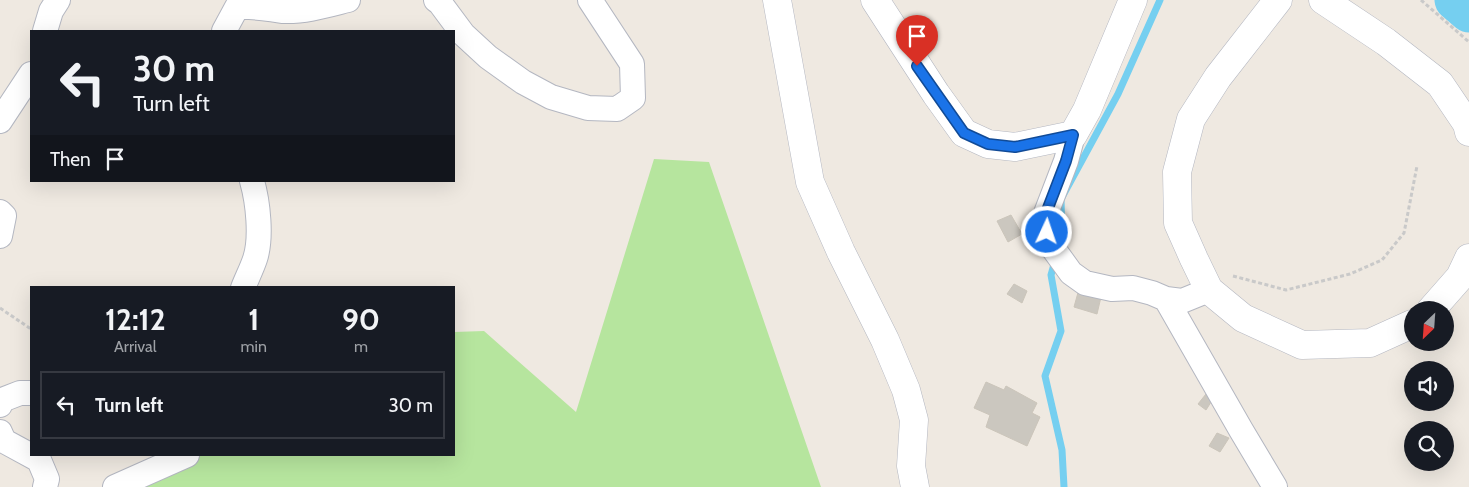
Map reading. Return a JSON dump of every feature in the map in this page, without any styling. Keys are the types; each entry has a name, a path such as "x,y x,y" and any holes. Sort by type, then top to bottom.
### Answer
{"street":[{"path":"45,30 51,11 58,0"},
{"path":"225,30 237,7 253,6 285,11 320,7 348,0"},
{"path":"436,0 463,34 488,58 523,82 551,97 588,108 617,108 633,98 632,64 590,0"},
{"path":"777,0 810,182 841,252 885,340 906,390 914,420 911,466 915,487"},
{"path":"875,0 936,94 964,133 988,144 1015,147 1073,135"},
{"path":"1133,0 1087,110 1073,135 1066,161 1043,221 1050,244 1071,273 1085,283 1112,289 1133,288 1166,299 1182,301 1209,290"},
{"path":"1323,0 1386,42 1440,84 1467,124 1469,132"},
{"path":"1276,3 1218,77 1190,119 1177,172 1178,222 1209,290 1243,318 1302,345 1370,343 1404,328"},
{"path":"0,121 30,76"},
{"path":"244,286 256,258 259,237 255,191 252,182"},
{"path":"0,212 4,216 0,236"},
{"path":"1439,301 1460,277 1469,258"},
{"path":"1166,299 1275,487"},
{"path":"0,405 2,400 20,393 30,393"},
{"path":"0,432 4,441 30,455"},
{"path":"32,456 39,460 48,479 45,487"},
{"path":"115,487 185,456"}],"path":[{"path":"1420,0 1469,42"},
{"path":"1209,290 1225,274 1286,290 1350,274 1382,260 1404,234 1417,166"},
{"path":"0,308 30,328"}],"green space":[{"path":"654,159 709,162 821,487 128,487 171,456 455,456 455,332 484,331 576,412"}],"building":[{"path":"1011,215 1022,234 1008,242 997,221"},
{"path":"1014,284 1027,291 1022,303 1007,294"},
{"path":"1079,289 1101,297 1097,314 1074,307"},
{"path":"986,382 1004,390 1006,386 1037,403 1032,413 1040,417 1027,446 986,427 990,415 974,408"},
{"path":"1206,394 1213,399 1206,410 1198,404"},
{"path":"1217,433 1229,438 1220,452 1209,446"}],"waterway":[{"path":"1059,248 1062,238 1061,199 1118,94 1160,0"},
{"path":"1455,0 1469,12"},
{"path":"1055,261 1051,275 1061,331 1045,376 1062,450 1064,487"}],"route":[{"path":"917,66 964,133 988,144 1015,147 1073,135 1066,161 1043,221 1047,232"}]}
